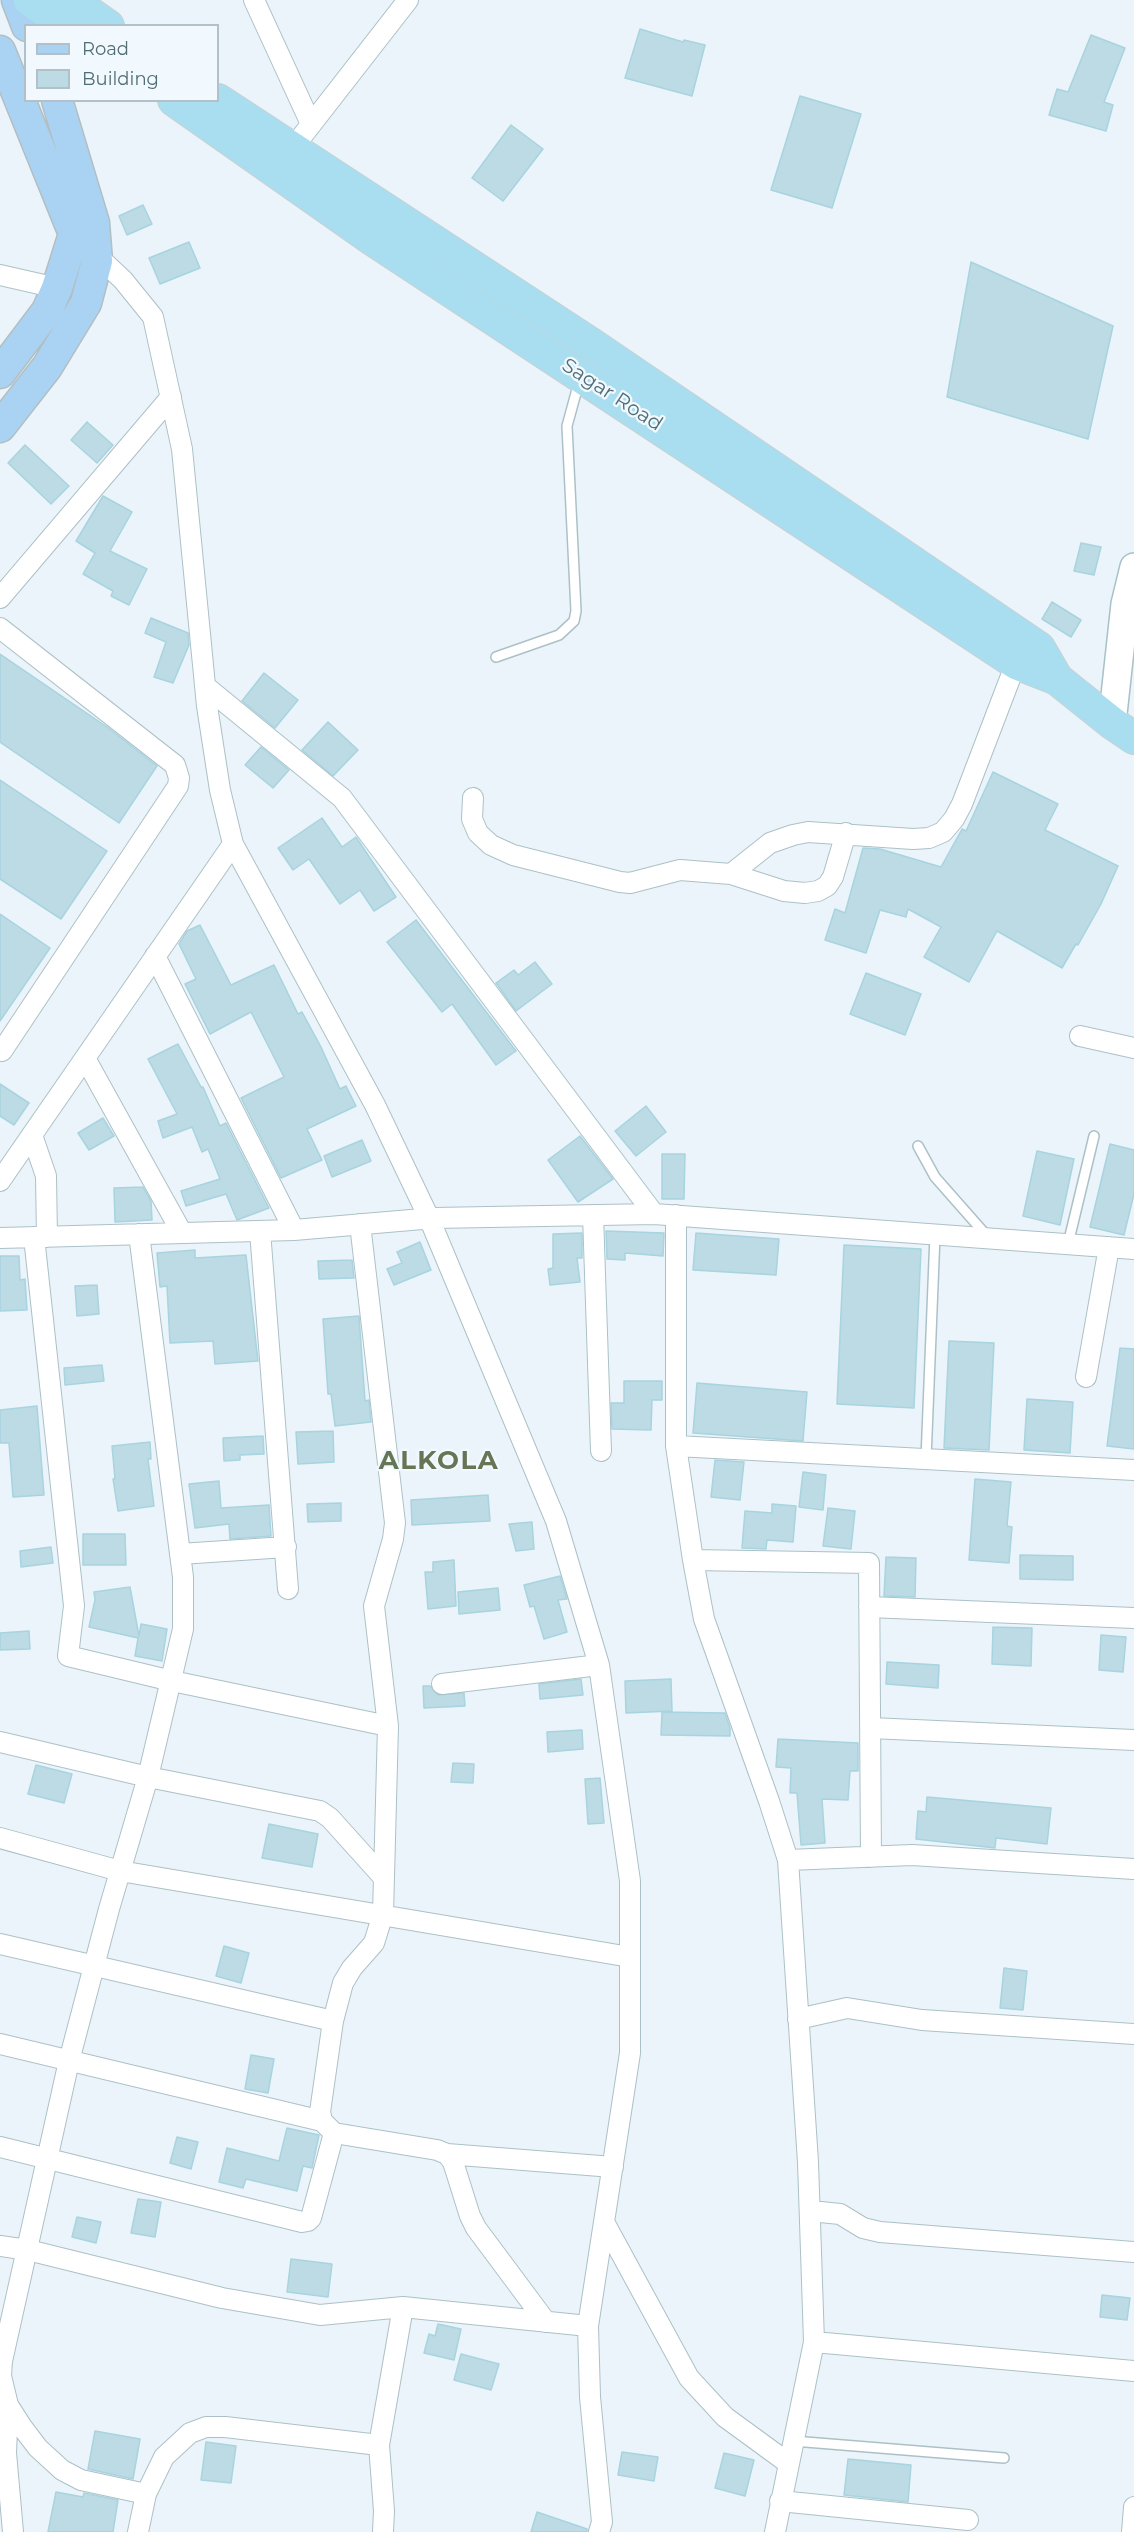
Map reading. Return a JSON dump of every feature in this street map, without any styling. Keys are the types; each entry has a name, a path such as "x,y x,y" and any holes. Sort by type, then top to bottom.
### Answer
{"highway":[{"path":"30,0 64,24"},
{"path":"71,0 105,24"},
{"name":"Sagar Road","path":"219,101 601,351 1039,648 1057,680"},
{"name":"Sagar Road","path":"177,102 372,239 1016,663 1057,680 1123,730"}],"main road":[{"path":"17,0 26,24"},
{"path":"0,51 74,234 57,288 47,311 0,373"},
{"path":"0,427 47,367 86,303 97,257 94,223 58,102"},
{"path":"1123,730 1125,604 1134,567"}],"street":[{"path":"254,0 311,124"},
{"path":"292,149 408,0"},
{"path":"74,234 123,280 153,317 182,449 205,686 220,790 233,844 375,1105 429,1218 556,1521 599,1665 630,1881 630,2053 588,2326 590,2397 602,2522 599,2532"},
{"path":"0,275 57,288"},
{"path":"0,598 171,397"},
{"path":"0,628 175,765 179,778 178,786 2,1051"},
{"path":"731,874 770,843 780,838 808,832 913,839 929,838 943,832 954,819 962,804 1016,663"},
{"path":"205,686 342,798 654,1214"},
{"path":"473,798 472,819 478,833 491,846 513,855 620,882 630,882 680,870 731,874 784,891 805,893 818,891 828,886 833,877 846,833"},
{"path":"0,1181 233,844"},
{"path":"155,956 294,1230"},
{"path":"1080,1036 1134,1048"},
{"path":"85,1058 182,1233"},
{"path":"32,1135 46,1176 40,1237 74,1606 68,1656 172,1681 388,1726"},
{"path":"0,1238 294,1230 429,1218 654,1214 1134,1249"},
{"path":"593,1215 601,1451"},
{"path":"676,1215 676,1446 693,1560 704,1619 788,1860 811,2211 814,2342 775,2532"},
{"path":"0,2147 302,2222 308,2222 311,2218 328,2127 320,2112 333,2022 347,1974 374,1943 383,1914 388,1726 374,1606 393,1539 395,1523 360,1224"},
{"path":"260,1231 288,1588"},
{"path":"139,1234 183,1577 183,1629 148,1777 69,2061 2,2361 3,2390 8,2405 38,2448 62,2470 81,2480 147,2494"},
{"path":"1086,1377 1109,1247"},
{"path":"676,1446 1134,1470"},
{"path":"180,1554 286,1547"},
{"path":"693,1560 869,1563 872,1728 871,1857"},
{"path":"869,1607 1134,1618"},
{"path":"442,1684 599,1665"},
{"path":"872,1728 1134,1740"},
{"path":"0,1742 148,1777 320,1812 330,1818 384,1878"},
{"path":"0,1838 120,1871 630,1957"},
{"path":"788,1860 912,1856 1134,1869"},
{"path":"0,1944 333,2022"},
{"path":"798,2019 848,2008 922,2020 1134,2034"},
{"path":"0,2044 328,2127 447,2154 613,2167"},
{"path":"447,2154 453,2162 476,2228 546,2322"},
{"path":"811,2211 840,2214 863,2228 880,2232 1134,2252"},
{"path":"603,2222 689,2378 726,2417 788,2463"},
{"path":"0,2246 28,2250 222,2298 320,2315 403,2307 588,2326"},
{"path":"383,2532 384,2511 378,2445 403,2307"},
{"path":"814,2342 1134,2372"},
{"path":"8,2405 7,2472 13,2532"},
{"path":"138,2532 147,2494 164,2457 190,2433 206,2427 225,2427 378,2445"},
{"path":"780,2501 968,2520"},
{"path":"1132,2532 1134,2507"}],"lane":[{"path":"496,657 560,635 573,621 576,611 567,426 581,375"},
{"path":"1068,1244 1094,1136"},
{"path":"918,1146 935,1177 989,1239"},
{"path":"926,1459 935,1234"},
{"path":"793,2441 1004,2458"}],"building":[{"path":"640,29 683,42 684,40 705,45 692,96 625,78"},
{"path":"1091,35 1125,48 1104,102 1113,105 1106,131 1049,115 1057,89 1068,92"},
{"path":"800,96 861,114 832,208 771,190"},
{"path":"511,125 543,149 503,201 472,178"},
{"path":"143,205 152,224 127,235 119,216"},
{"path":"189,242 200,268 160,284 149,258"},
{"path":"971,262 1113,326 1088,439 947,397"},
{"path":"87,422 113,445 97,463 71,440"},
{"path":"25,445 69,486 51,504 8,463"},
{"path":"103,496 132,512 110,551 147,569 129,605 111,596 113,591 83,574 95,553 76,541"},
{"path":"1081,543 1101,547 1094,575 1074,571"},
{"path":"1052,602 1081,620 1071,637 1042,619"},
{"path":"151,618 188,633 189,645 173,683 154,677 166,642 145,633"},
{"path":"0,654 107,727 157,766 119,823 0,742"},
{"path":"264,673 298,700 275,728 242,701"},
{"path":"328,722 358,750 333,776 302,750"},
{"path":"261,747 289,770 273,788 245,765"},
{"path":"993,772 1058,804 1045,830 1118,866 1101,904 1062,968 997,931 969,982 924,957 941,927 908,909 906,917 880,910 866,953 825,940 835,909 845,913 863,848 880,849 941,867 962,829 966,831"},
{"path":"0,780 107,851 61,919 0,879"},
{"path":"322,818 342,847 356,837 396,897 374,911 360,890 340,904 309,859 293,870 278,848"},
{"path":"0,914 50,948 0,1021"},
{"path":"416,920 516,1051 496,1065 452,1004 442,1012 387,942"},
{"path":"200,925 231,985 274,965 298,1014 302,1012 321,1047 340,1089 346,1086 356,1106 307,1129 322,1160 281,1178 241,1098 284,1077 251,1012 210,1034 185,984 196,979 179,944 187,931"},
{"path":"535,962 552,984 516,1011 496,983 514,970 518,975"},
{"path":"866,973 921,994 905,1035 850,1014"},
{"path":"178,1044 203,1087 220,1126 226,1123 269,1208 237,1220 226,1194 186,1206 181,1191 220,1179 208,1149 202,1152 192,1127 163,1138 158,1121 177,1114 148,1059"},
{"path":"0,1084 29,1103 14,1125 0,1116"},
{"path":"646,1106 666,1132 636,1156 615,1131"},
{"path":"103,1118 114,1136 89,1150 78,1133"},
{"path":"580,1136 613,1179 578,1202 548,1160"},
{"path":"362,1140 371,1161 332,1177 324,1156"},
{"path":"1110,1144 1134,1150 1134,1194 1124,1235 1090,1227"},
{"path":"1037,1151 1074,1159 1060,1225 1023,1216"},
{"path":"662,1154 685,1154 684,1199 662,1199"},
{"path":"143,1187 151,1201 152,1220 115,1222 114,1188"},
{"path":"606,1231 664,1233 663,1256 625,1253 625,1260 607,1259"},
{"path":"582,1233 582,1258 577,1258 580,1282 550,1285 548,1269 553,1268 553,1234"},
{"path":"696,1233 779,1239 776,1275 693,1270"},
{"path":"420,1242 431,1270 394,1285 387,1269 402,1263 397,1252"},
{"path":"844,1245 921,1249 914,1408 837,1404"},
{"path":"195,1250 195,1258 246,1255 258,1361 215,1364 213,1341 170,1343 167,1286 160,1287 157,1253"},
{"path":"0,1256 19,1256 20,1280 25,1279 27,1310 0,1311"},
{"path":"352,1260 354,1278 319,1279 318,1261"},
{"path":"97,1285 99,1314 77,1316 75,1286"},
{"path":"359,1316 365,1401 369,1400 371,1422 335,1426 331,1394 328,1394 323,1319"},
{"path":"949,1341 994,1343 989,1450 944,1448"},
{"path":"1120,1348 1134,1349 1134,1449 1107,1446"},
{"path":"102,1365 104,1381 65,1385 64,1368"},
{"path":"624,1381 662,1381 662,1400 652,1400 651,1430 612,1429 611,1403 624,1403"},
{"path":"697,1383 807,1392 803,1441 693,1433"},
{"path":"1027,1399 1073,1402 1070,1453 1024,1450"},
{"path":"37,1406 44,1495 13,1497 9,1443 0,1443 0,1410"},
{"path":"333,1431 334,1462 298,1464 296,1432"},
{"path":"263,1436 264,1454 240,1455 240,1460 224,1461 223,1438"},
{"path":"150,1442 151,1459 148,1459 154,1506 118,1511 113,1479 115,1479 112,1446"},
{"path":"715,1460 744,1462 740,1500 711,1497"},
{"path":"803,1472 826,1475 823,1510 799,1507"},
{"path":"975,1479 1011,1482 1007,1526 1012,1527 1009,1563 969,1560"},
{"path":"219,1481 221,1508 269,1505 271,1536 230,1539 229,1524 195,1528 189,1484"},
{"path":"488,1495 490,1521 412,1525 411,1500"},
{"path":"341,1503 341,1521 308,1522 307,1504"},
{"path":"772,1504 796,1506 793,1542 767,1540 766,1549 742,1548 745,1511 772,1513"},
{"path":"828,1508 855,1511 851,1549 823,1546"},
{"path":"532,1522 534,1549 516,1551 509,1524"},
{"path":"83,1534 125,1534 126,1565 83,1565"},
{"path":"51,1547 53,1563 21,1567 20,1551"},
{"path":"1020,1555 1073,1556 1073,1580 1020,1579"},
{"path":"886,1557 916,1558 915,1597 884,1596"},
{"path":"454,1560 456,1606 428,1609 425,1572 433,1572 433,1562"},
{"path":"560,1576 567,1599 558,1600 567,1632 544,1639 534,1606 530,1607 524,1585"},
{"path":"130,1587 139,1636 141,1624 167,1629 162,1661 135,1656 138,1638 89,1627 95,1600 94,1592"},
{"path":"498,1588 500,1610 459,1614 458,1592"},
{"path":"993,1627 1032,1628 1031,1666 992,1664"},
{"path":"29,1631 30,1649 0,1650 0,1633"},
{"path":"1101,1635 1126,1637 1123,1672 1099,1670"},
{"path":"887,1662 939,1665 938,1688 886,1684"},
{"path":"581,1679 583,1695 540,1699 539,1684"},
{"path":"671,1679 672,1711 626,1713 625,1681"},
{"path":"423,1686 430,1686 438,1695 464,1693 465,1706 424,1708"},
{"path":"662,1712 725,1713 730,1736 661,1735"},
{"path":"582,1730 583,1749 548,1752 547,1732"},
{"path":"778,1739 858,1743 858,1771 850,1771 848,1800 822,1799 825,1843 801,1845 797,1793 790,1793 791,1768 776,1767"},
{"path":"453,1763 474,1764 473,1783 451,1782"},
{"path":"36,1765 72,1774 64,1803 28,1794"},
{"path":"600,1778 604,1823 588,1824 585,1779"},
{"path":"927,1797 1051,1808 1047,1844 996,1838 995,1848 916,1839 918,1811 926,1812"},
{"path":"269,1824 318,1834 312,1867 262,1858"},
{"path":"224,1946 249,1953 241,1983 216,1976"},
{"path":"1004,1968 1027,1971 1023,2010 1000,2008"},
{"path":"251,2055 274,2059 268,2093 245,2089"},
{"path":"287,2128 319,2135 312,2168 303,2166 297,2191 246,2179 243,2188 219,2182 227,2148 279,2161"},
{"path":"177,2137 198,2142 191,2169 170,2163"},
{"path":"138,2199 161,2202 155,2237 131,2233"},
{"path":"77,2217 101,2222 96,2243 72,2237"},
{"path":"291,2259 332,2264 328,2297 287,2292"},
{"path":"1102,2295 1130,2298 1127,2320 1100,2317"},
{"path":"438,2324 461,2329 454,2360 424,2353 429,2334 435,2336"},
{"path":"461,2354 499,2364 491,2390 454,2380"},
{"path":"95,2431 140,2439 133,2479 88,2469"},
{"path":"206,2442 236,2446 231,2483 201,2480"},
{"path":"622,2452 658,2457 654,2481 618,2475"},
{"path":"724,2453 754,2460 745,2496 715,2488"},
{"path":"848,2459 911,2465 908,2502 844,2495"},
{"path":"56,2492 83,2497 84,2493 118,2500 113,2532 48,2532"},
{"path":"537,2512 587,2529 587,2532 531,2532"}],"district":[{"name":"ALKOLA","path":"439,1461"}]}
